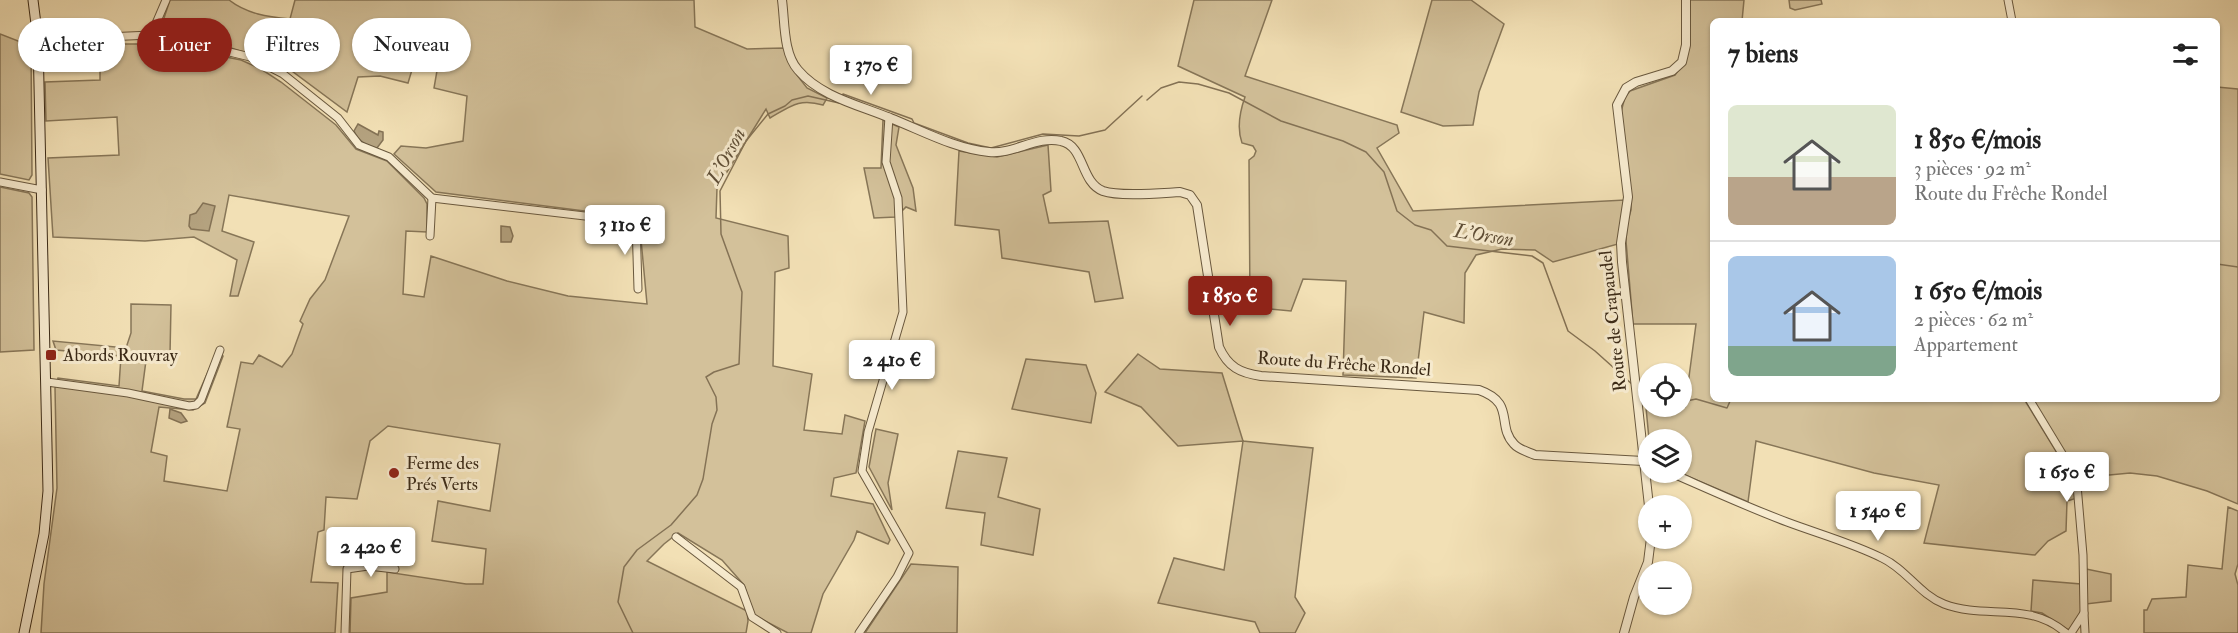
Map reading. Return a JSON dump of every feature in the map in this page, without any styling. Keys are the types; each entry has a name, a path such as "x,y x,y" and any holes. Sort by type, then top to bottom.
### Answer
{"main road":[{"path":"33,0 35,18"},
{"path":"24,633 47,513 48,491 39,72"}],"street":[{"path":"158,18 166,0"},
{"path":"783,0 787,47 796,69 815,85 841,99 889,117 886,162 898,198 903,312 867,432 862,471 909,553 897,577 859,633"},
{"name":"Route de Crapaudel","path":"1643,429 1622,262 1621,243 1628,197 1617,105 1626,88 1636,82 1672,71 1682,62 1686,45 1686,0"},
{"path":"2008,0 2011,18"},
{"path":"232,52 263,63 283,74 338,118 360,145 389,157 432,198 636,222 638,289"},
{"name":"Route du Frêche Rondel","path":"889,117 930,135 989,153 1049,140 1060,141 1072,147 1089,179 1096,187 1104,191 1115,193 1180,192 1190,195 1197,206 1219,347 1230,366 1239,371 1261,376 1479,390 1488,393 1498,401 1514,444 1526,451 1535,455 1638,461"},
{"path":"0,182 42,190"},
{"path":"430,236 432,198"},
{"path":"47,382 128,393 189,406 196,405 201,400 220,350"},
{"path":"2031,402 2072,470 2078,485 2085,633"},
{"path":"1692,482 1760,512 1874,554 1894,565 1926,595 1943,604 1960,608 2037,615 2053,622 2066,633"},
{"path":"676,537 741,588 752,617 777,633"},
{"path":"1623,633 1648,562 1650,549"},
{"path":"345,633 347,569 368,566 395,568"},
{"path":"2071,633 2084,613"}],"shaded area":[{"path":"170,0 229,0 250,12 282,18 244,18 244,52 232,48 232,18 164,18"},
{"path":"295,0 694,0 695,27 747,49 785,48 797,75 807,88 827,98 823,105 801,103 770,118 766,109 717,188 716,218 788,236 789,268 775,272 773,366 812,374 804,430 842,434 845,415 865,421 856,473 834,478 831,496 873,504 890,540 888,544 857,531 823,594 811,633 788,633 754,615 744,585 722,560 678,533 647,561 747,611 746,633 350,633 351,598 387,592 387,572 466,584 483,584 486,549 432,541 438,501 490,511 500,444 388,426 370,441 357,499 326,497 324,530 318,532 311,582 338,583 335,633 41,633 44,584 57,488 55,388 58,378 119,386 121,356 56,350 53,341 126,348 131,333 131,304 171,305 170,354 147,353 142,391 196,399 218,349 223,356 205,403 193,410 159,407 151,452 167,456 164,481 227,491 240,429 227,427 241,362 253,364 259,355 282,367 292,354 303,324 300,321 310,299 325,280 349,216 229,195 222,231 254,242 238,296 230,296 237,260 194,237 145,241 53,237 48,158 119,155 117,117 46,121 45,82 100,80 100,72 125,72 125,44 137,44 137,72 232,72 232,58 241,60 244,61 244,72 266,72 281,82 336,125 356,149 387,161 424,198 427,204 427,232 406,231 403,294 424,297 431,256 507,281 568,296 647,304 639,218 436,192 394,154 401,146 426,148 463,141 467,96 434,88 437,72 471,72 471,18 352,18 352,72 411,72 408,83 380,76 358,77 347,112 293,72 340,72 340,18 290,18"},
{"path":"1194,0 1272,0 1245,76 1397,125 1399,133 1377,148 1413,211 1625,200 1618,244 1553,262 1535,250 1502,249 1476,255 1465,273 1464,323 1424,312 1416,378 1343,375 1346,281 1303,279 1291,311 1250,307 1249,160 1256,151 1253,146 1242,143 1240,138 1240,120 1245,97 1178,66"},
{"path":"1432,0 1471,0 1504,24 1479,92 1473,125 1443,126 1401,112"},
{"path":"1689,0 1744,0 1742,18 1710,18 1710,402 2026,402 2073,479 2077,498 2067,501 2066,531 2048,541 2035,555 1924,543 1939,485 1874,473 1756,441 1748,502 1692,478 1692,429 1648,429 1647,417 1692,417 1691,363 1696,324 1633,324 1626,241 1631,195 1621,112 1625,97 1630,91 1675,75 1685,61"},
{"path":"1789,0 1821,0 1822,4 1795,10 1790,8"},
{"path":"0,34 18,41 18,72 31,72 32,175 29,180 0,174"},
{"path":"2220,87 2238,89 2238,504 2207,491 2157,476 2130,473 2099,476 2070,464 2033,402 2220,402"},
{"path":"883,120 899,127 896,145 913,188 916,211 906,207 896,217 874,218 864,168 881,168"},
{"path":"358,124 378,135 379,131 383,132 383,140 377,148 366,145 358,137 354,131"},
{"path":"1048,145 1051,191 1043,195 1049,223 1108,221 1123,298 1095,302 1089,272 1002,258 999,230 955,225 959,151 997,157"},
{"path":"0,187 29,193 32,197 34,350 0,352"},
{"path":"203,203 215,206 209,231 191,229 190,215 196,213"},
{"path":"501,226 510,227 513,236 511,242 501,242"},
{"path":"1138,354 1160,369 1222,373 1243,441 1178,446 1141,407 1105,392"},
{"path":"1026,359 1086,365 1096,393 1091,423 1012,409"},
{"path":"170,409 181,413 187,421 181,423 169,418"},
{"path":"876,429 898,434 888,483 892,510 869,467"},
{"path":"1243,441 1313,448 1295,597 1305,613 1295,633 1260,633 1255,622 1158,603 1174,558 1224,570"},
{"path":"958,451 1007,458 998,497 1040,509 1033,555 981,545 985,513 946,508"},
{"path":"2228,507 2238,511 2238,564 2235,574 2238,585 2238,633 2144,633 2144,610 2147,610 2152,599 2186,597 2188,565 2222,569"},
{"path":"911,564 958,567 957,633 865,633"},
{"path":"2086,569 2111,574 2111,601 2086,604"},
{"path":"2033,580 2081,584 2080,616 2068,630 2042,613 2031,611"}],"waterway":[{"name":"L’Orson","path":"1147,100 1161,88 1179,82 1198,84 1229,93 1281,121 1343,141 1366,152 1384,172 1397,211 1415,225 1431,230 1447,246 1532,256 1543,263 1568,331 1595,351 1633,385"},
{"name":"L’Orson","path":"842,97 843,94 912,119 914,123 968,143 991,148 1043,134 1079,136 1105,130 1142,96"},
{"name":"L’Orson","path":"633,633 618,602 624,567 637,550 671,525 697,495 703,479 712,424 717,410 716,397 706,377 739,364 742,292 721,234 720,191 746,141 768,114 792,100 808,96 839,103"},
{"name":"L’Orson","path":"2220,264 2238,267"},
{"name":"L’Orson","path":"1692,400 1727,408 1730,402"}],"place":[{"name":"Abords Rouvray","path":"51,355"},
{"name":"Ferme des Prés Verts","path":"394,473"}]}
